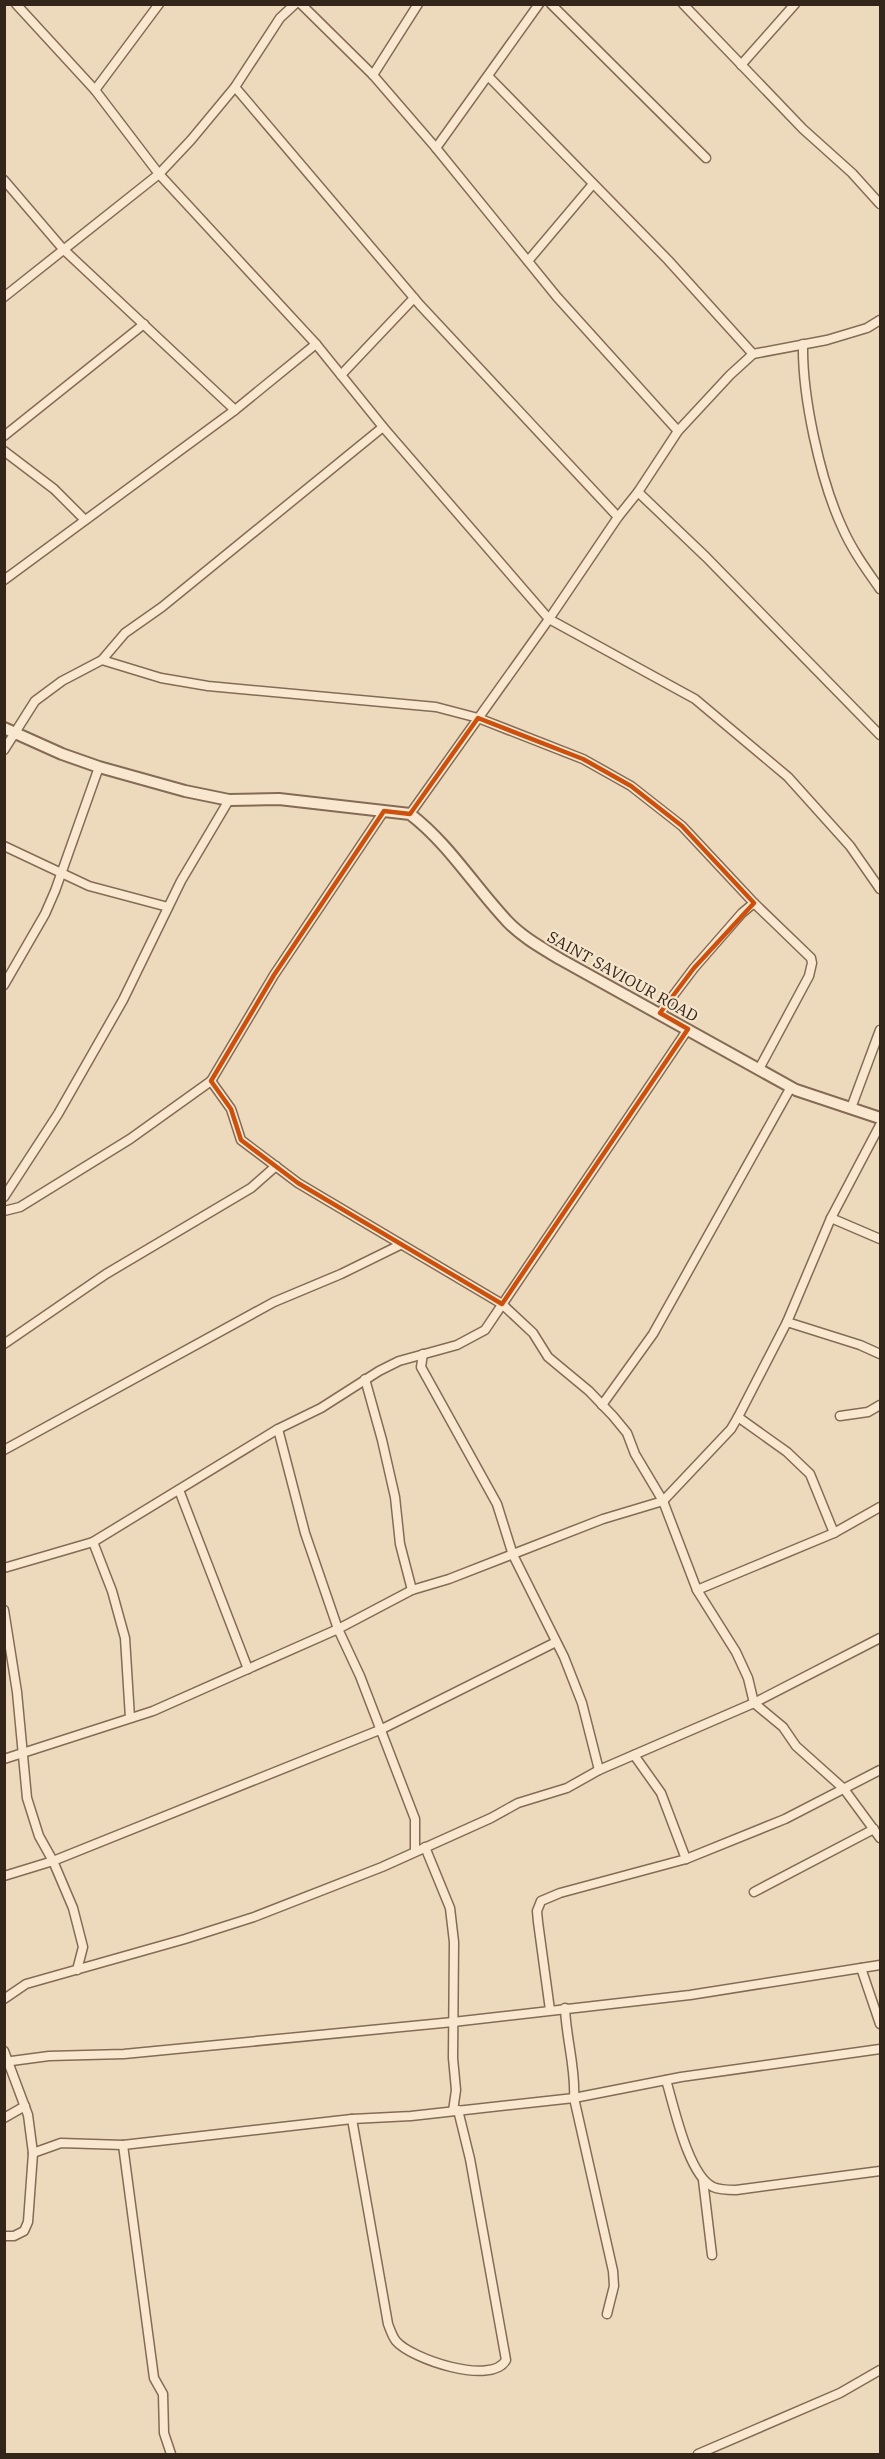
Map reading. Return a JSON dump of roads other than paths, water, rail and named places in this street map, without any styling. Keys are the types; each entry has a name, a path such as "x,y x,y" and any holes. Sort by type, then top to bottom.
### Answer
{"street":[{"path":"15,4 95,90 159,174 316,344 383,427 549,619 695,699 788,777 850,846 880,889"},
{"path":"95,90 159,4"},
{"path":"4,297 159,174 235,87 280,18 296,4"},
{"path":"301,4 373,75 436,148 557,297 678,431"},
{"path":"373,75 418,4"},
{"path":"436,148 538,4"},
{"path":"551,4 706,158"},
{"path":"683,4 803,129 852,173 880,204"},
{"path":"741,65 795,4"},
{"path":"488,76 668,260 753,354"},
{"path":"235,87 414,298 618,517"},
{"path":"4,180 63,249 234,410"},
{"path":"528,261 593,184"},
{"path":"341,375 414,298"},
{"path":"10,730 62,754 99,767 185,791 229,800 279,799 410,814 549,619 618,517 638,492 678,431 730,375 753,354 827,340 867,328 880,320"},
{"path":"4,436 144,324"},
{"path":"4,580 234,410 316,344"},
{"path":"803,344 805,389 824,478 841,526 857,556 880,589"},
{"path":"4,750 10,730 35,701 62,681 102,660 125,633 171,599 383,427"},
{"path":"4,451 54,489 85,520"},
{"path":"638,492 706,557 880,735"},
{"path":"102,660 151,675 196,684 436,707 478,718 583,759 631,786 682,826 754,903 811,958 809,976 759,1069"},
{"path":"869,722 880,719"},
{"path":"4,985 45,914 99,767"},
{"path":"4,1197 58,1114 123,1000 181,882 229,800"},
{"path":"4,1211 20,1207 130,1139 211,1081 274,975 384,811"},
{"name":"SAINT SAVIOUR ROAD","path":"410,814 427,827 445,846 508,923 530,941 791,1087 880,1118"},
{"path":"4,846 61,873 121,896 168,907"},
{"path":"660,1013 694,968 742,913 754,903"},
{"path":"4,1568 93,1542 278,1429 321,1408 365,1379 399,1361 457,1345 485,1330 688,1029"},
{"path":"851,1108 880,1030"},
{"path":"211,1081 231,1109 241,1140 298,1183 502,1304 533,1333 548,1357 602,1404 627,1433 635,1454 663,1501 697,1590 736,1652 748,1678 754,1703 783,1728 796,1746 844,1789 880,1838"},
{"path":"602,1404 653,1334 791,1087"},
{"path":"4,1759 153,1712 338,1629 412,1590 449,1579 603,1519 663,1501 731,1429 738,1417 787,1322 831,1218 880,1125"},
{"path":"4,1344 106,1274 251,1188 276,1166"},
{"path":"831,1218 880,1239"},
{"path":"4,1450 274,1302 341,1274 400,1245"},
{"path":"787,1322 860,1345 880,1354"},
{"path":"423,1354 421,1367 497,1504 513,1555 556,1642 582,1703 599,1770"},
{"path":"365,1379 395,1497 400,1544 412,1590"},
{"path":"840,1416 868,1412 880,1405"},
{"path":"738,1417 787,1452 810,1474 834,1533"},
{"path":"278,1429 305,1533 338,1629 360,1676 416,1819 415,1851"},
{"path":"179,1490 248,1669"},
{"path":"697,1590 834,1533 880,1508"},
{"path":"93,1542 112,1591 125,1638 130,1718"},
{"path":"4,1610 7,1644 17,1692 22,1754 32,1818 73,1908 83,1947 76,1970"},
{"path":"4,1999 26,1984 254,1917 382,1867 491,1818 518,1803 567,1788 599,1770 754,1703 880,1638"},
{"path":"4,1876 53,1860 381,1729 556,1642"},
{"path":"634,1755 661,1793 686,1859"},
{"path":"550,2010 537,1911 541,1901 560,1893 686,1859 785,1819 880,1770"},
{"path":"754,1892 874,1829"},
{"path":"352,2119 388,2324 394,2340 406,2349 427,2358 472,2372 493,2370 503,2365 506,2360 470,2159 456,2110 453,2022 454,1942 450,1908 425,1847"},
{"path":"7,2062 49,2056 124,2054 453,2022 690,1995 880,1965"},
{"path":"861,1968 880,2024"},
{"path":"565,2008 575,2083 574,2098 613,2271 614,2286 607,2314"},
{"path":"33,2154 61,2143 123,2145 352,2119 411,2116 574,2098 666,2080 880,2049"},
{"path":"4,2051 28,2115 33,2154 28,2222 24,2231 14,2236 4,2236"},
{"path":"666,2080 693,2164 704,2180 712,2186 723,2190 736,2190 880,2171"},
{"path":"4,2118 25,2106"},
{"path":"123,2145 154,2378 163,2394 164,2433 171,2454"},
{"path":"704,2180 712,2255"},
{"path":"698,2454 840,2393 880,2370"}]}
